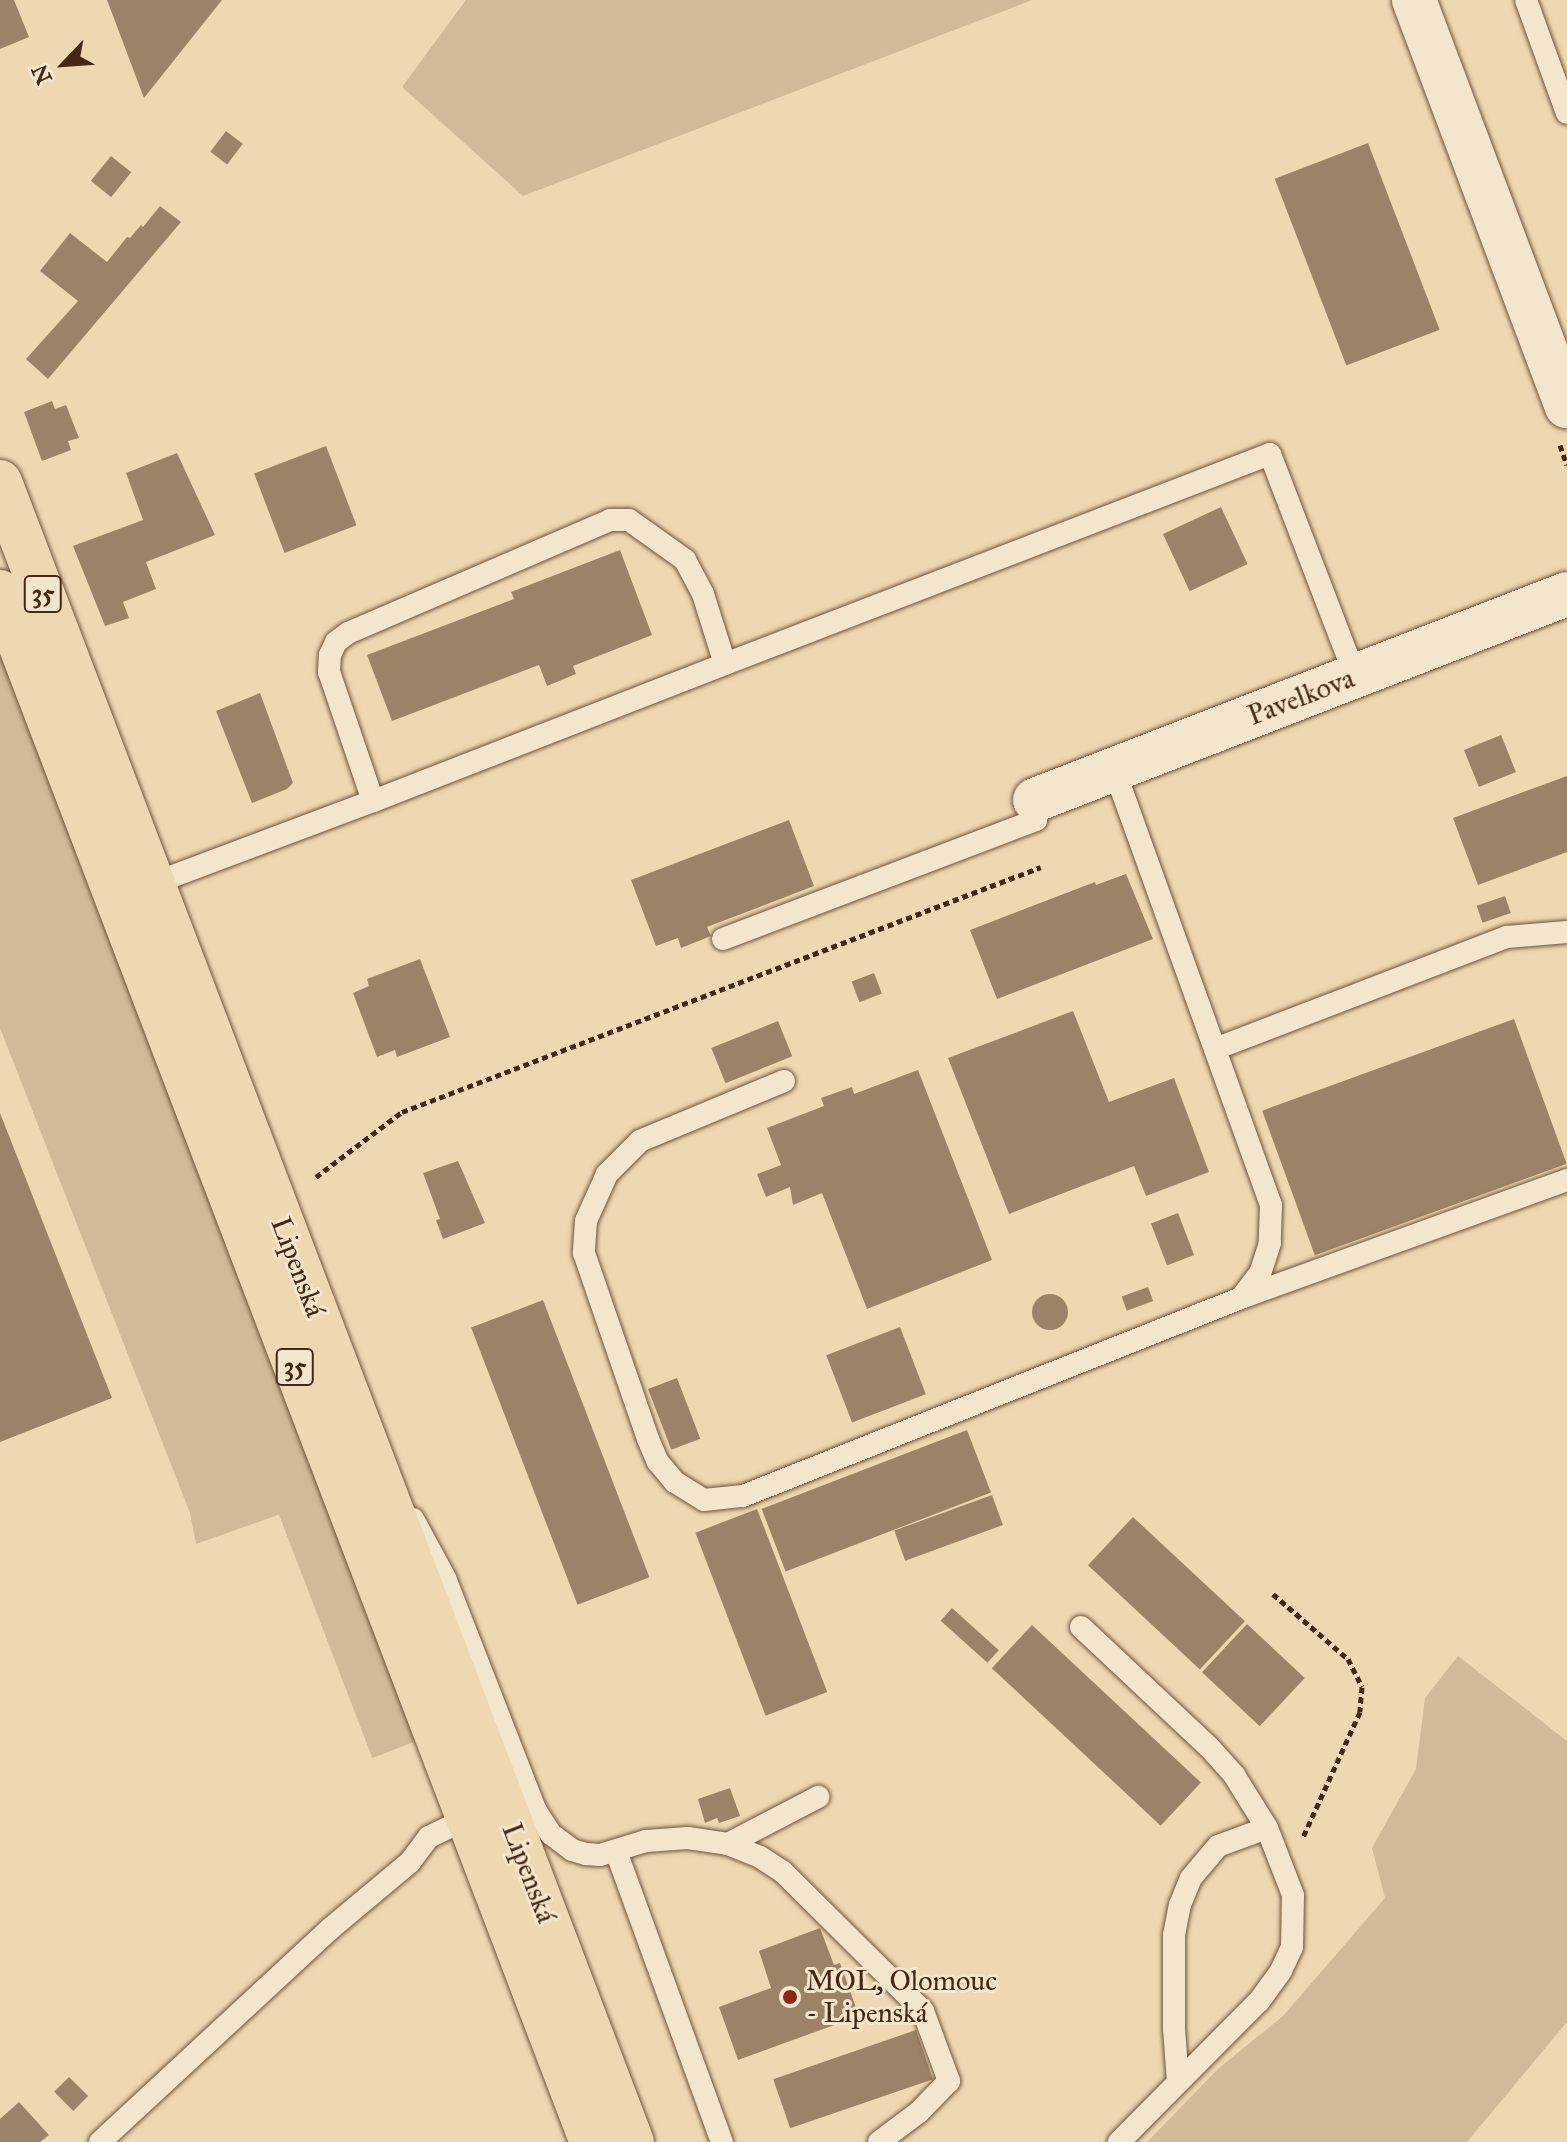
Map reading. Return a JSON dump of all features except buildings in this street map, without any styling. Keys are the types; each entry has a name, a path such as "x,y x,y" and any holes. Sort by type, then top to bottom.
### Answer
{"main road":[{"name":"Lipenská","path":"0,482 632,2142"},
{"name":"Lipenská","path":"0,592 592,2142"}],"street":[{"path":"1414,0 1567,406"},
{"name":"Pavelkova","path":"1035,800 1567,594"}],"lane":[{"path":"1526,0 1567,113"},
{"path":"152,884 1270,454 1355,676"},
{"path":"373,801 329,672 330,655 336,642 348,633 610,520 629,520 685,560 703,594 725,664"},
{"path":"1114,769 1271,1205 1270,1243 1260,1273 1241,1298"},
{"path":"723,939 1036,820 1035,800"},
{"path":"1215,1049 1507,937 1567,932"},
{"path":"784,1081 640,1141 607,1174 586,1221 584,1253 648,1439 658,1462 689,1493 704,1500 743,1496 1241,1298 1567,1180"},
{"path":"369,1453 399,1495 445,1578 536,1811 551,1834 572,1850 600,1855 666,1838 728,1844 760,1857 783,1872 923,2011 949,2081 919,2112 879,2142"},
{"path":"1081,1627 1209,1747 1234,1775 1267,1828 1293,1895 1292,1947 1281,1971 1259,2001 1119,2142"},
{"path":"728,1844 818,1797"},
{"path":"100,2142 330,1929 410,1862 429,1837 468,1818"},
{"path":"1178,2082 1174,2029 1174,1935 1180,1905 1191,1878 1218,1846 1267,1828"},
{"path":"616,1851 722,2142"}],"path":[{"path":"316,1177 402,1112 1041,867"},
{"path":"1273,1594 1348,1659 1362,1687 1360,1712 1286,1875"}],"shaded area":[{"path":"466,0 1032,0 523,196 402,87"},
{"path":"0,654 417,1741 372,1758 0,788"},
{"path":"0,728 295,1509 196,1544 190,1513 0,1028"},
{"path":"1458,1656 1567,1741 1567,2022 1467,2142 1147,2142 1219,2068 1283,2016 1385,1898 1372,1848 1416,1769 1425,1698"}],"place":[{"name":"MOL, Olomouc - Lipenská","path":"790,1997"}]}
